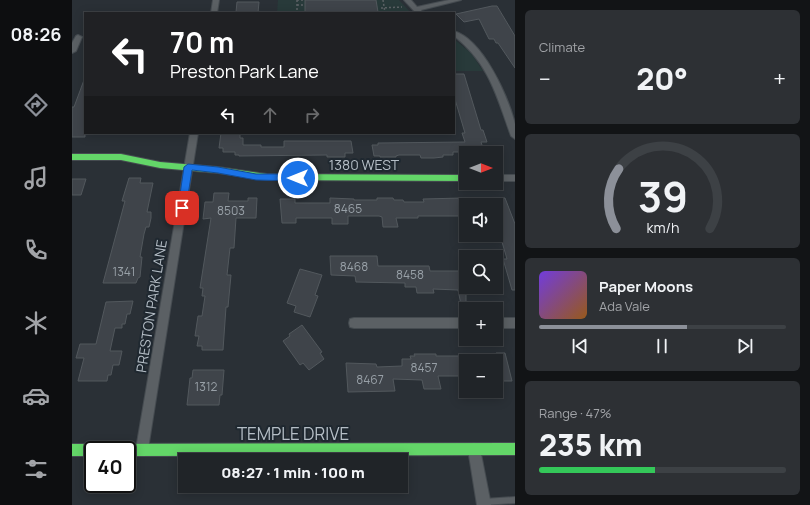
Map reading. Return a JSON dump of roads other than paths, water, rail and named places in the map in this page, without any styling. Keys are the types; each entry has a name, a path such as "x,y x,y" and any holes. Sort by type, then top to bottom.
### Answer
{"street":[{"path":"214,12 216,0"},
{"path":"407,0 418,11 458,0"},
{"path":"455,34 474,47 492,72 515,136"},
{"path":"72,51 78,37"},
{"name":"PRESTON PARK LANE","path":"142,450 194,134"},
{"name":"1380 WEST","path":"72,157 121,157 160,165 218,170 267,178 459,178"},
{"path":"503,178 515,178"},
{"path":"354,323 459,323"},
{"path":"503,323 515,323"},
{"path":"474,449 483,504"},
{"name":"TEMPLE DRIVE","path":"72,450 515,449"}],"lane":[{"path":"483,504 508,503 515,500"}]}
